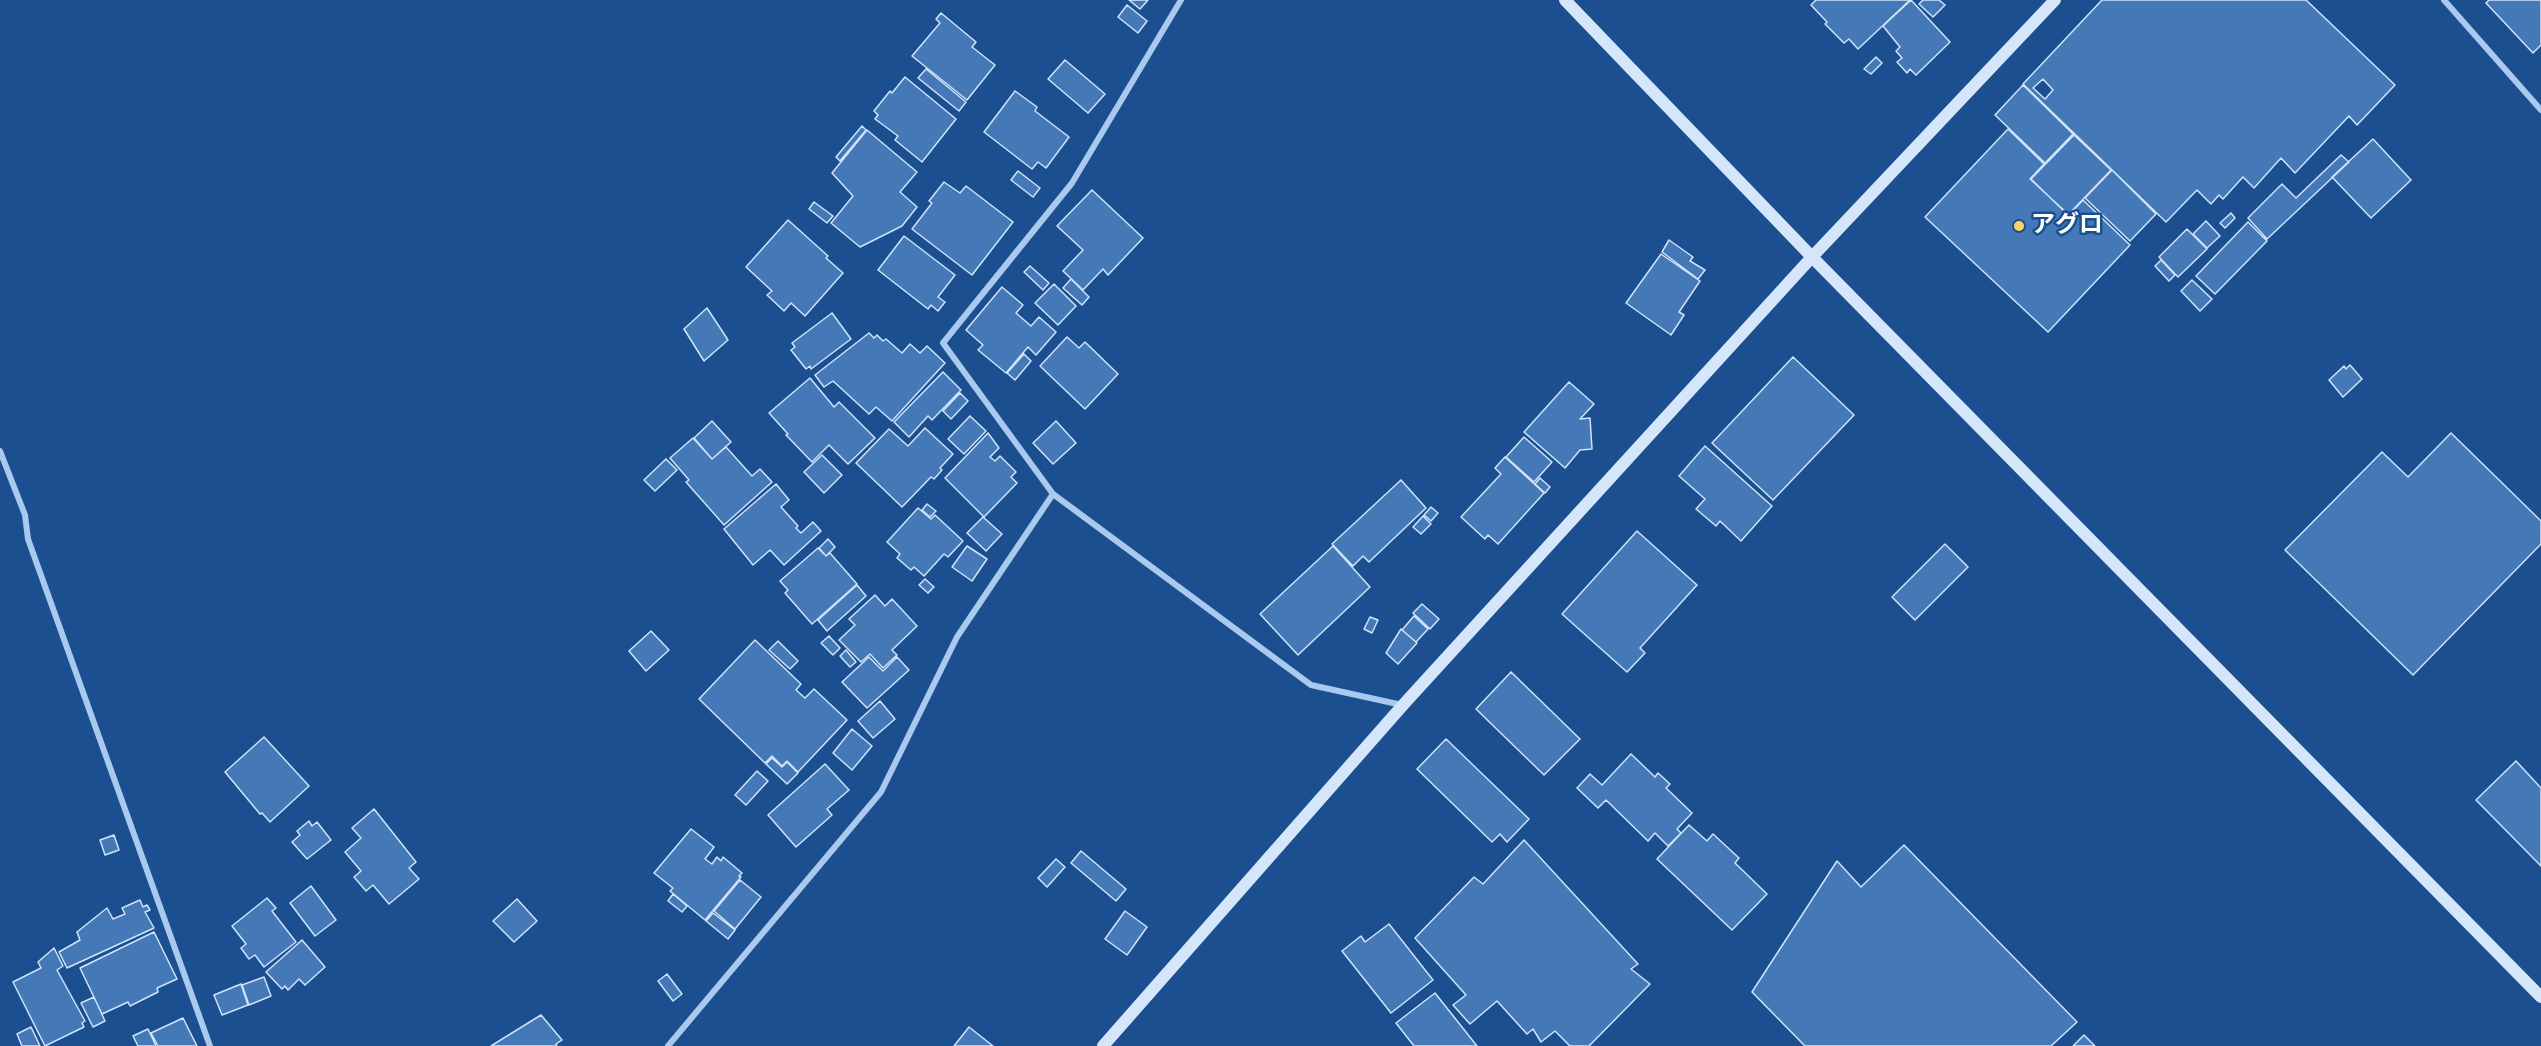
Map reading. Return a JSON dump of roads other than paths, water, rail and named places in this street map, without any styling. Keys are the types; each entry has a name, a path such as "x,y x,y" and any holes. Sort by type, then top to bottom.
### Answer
{"street":[{"path":"1181,0 1072,183 943,343 1053,494 1311,685 1403,705"},
{"path":"1565,0 1812,257 2541,997"},
{"path":"1103,1046 1403,705 1812,257 2055,0"},
{"path":"2444,0 2541,110"},
{"path":"0,451 26,515 28,539 210,1046"},
{"path":"668,1046 881,792 957,637 1053,494"}],"place":[{"name":"アグロ","path":"2019,226"}]}
